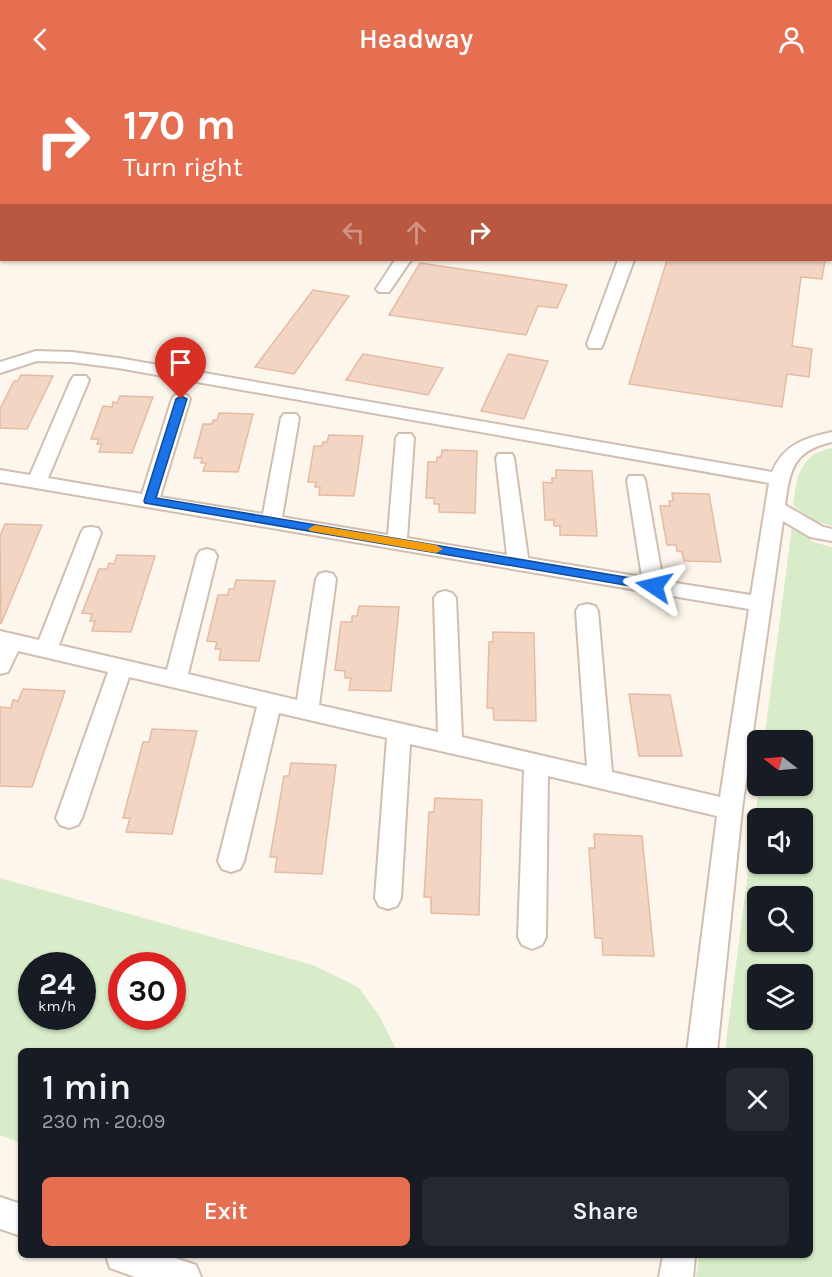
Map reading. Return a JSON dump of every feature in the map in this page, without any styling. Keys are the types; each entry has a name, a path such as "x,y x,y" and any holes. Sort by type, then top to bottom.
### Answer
{"street":[{"path":"384,290 402,261"},
{"path":"595,344 626,261"},
{"path":"0,368 36,356 107,362 779,479"},
{"path":"37,482 80,380"},
{"path":"150,501 181,399"},
{"path":"271,521 290,418"},
{"path":"702,1048 730,809 779,479 784,461 796,450 813,441 832,437"},
{"path":"397,543 405,438"},
{"path":"505,458 518,563"},
{"path":"0,476 760,604"},
{"path":"636,480 654,586"},
{"path":"775,508 817,532 832,535"},
{"path":"46,650 91,533"},
{"path":"175,680 207,556"},
{"path":"307,711 326,579"},
{"path":"445,598 450,744"},
{"path":"587,611 600,779"},
{"path":"0,666 6,640 730,809"},
{"path":"69,818 121,667"},
{"path":"231,861 270,702"},
{"path":"388,898 399,732"},
{"path":"532,937 536,764"},
{"path":"0,1213 18,1219"},
{"path":"128,1258 184,1277"},
{"path":"676,1277 679,1258"}],"green space":[{"path":"832,448 832,526 812,520 793,505 796,485 802,468 813,455"},
{"path":"792,527 813,542 832,547 832,1277 696,1277 699,1258 813,1258 813,1048 725,1048 748,874 813,874 813,808 756,808 758,796 813,796 813,730 765,730"},
{"path":"0,878 313,965 358,987 379,1015 396,1048 18,1048 18,1142 0,1135"}],"building":[{"path":"667,261 825,261 822,279 801,277 792,346 812,349 809,377 787,374 782,407 629,384"},
{"path":"420,263 567,285 557,308 538,306 526,335 389,315"},
{"path":"313,290 349,296 294,374 255,367"},
{"path":"363,354 443,368 428,395 346,380"},
{"path":"508,354 548,361 524,419 481,411"},
{"path":"21,375 53,376 27,429 0,428 0,409 14,381 18,381"},
{"path":"120,396 153,397 132,453 99,452 102,444 97,444 99,439 91,439 103,406 112,407 113,402 117,403"},
{"path":"219,413 253,414 238,472 203,471 206,463 201,463 202,458 194,458 203,424 212,424 213,420 217,420"},
{"path":"329,435 363,436 354,496 319,495 320,487 315,487 316,482 308,482 314,446 322,446 323,442 327,442"},
{"path":"442,450 477,451 475,513 439,512 439,504 434,504 434,498 426,498 428,462 437,462 437,457 441,457"},
{"path":"556,470 592,471 597,536 560,535 560,526 554,526 554,520 545,520 543,482 552,483 552,478 556,478"},
{"path":"672,493 709,494 721,562 684,561 682,552 677,551 676,545 667,545 660,506 670,506 669,501 673,501"},
{"path":"5,524 42,525 1,624 0,536"},
{"path":"117,555 155,556 131,632 92,631 95,621 90,621 92,614 82,613 99,569 107,569 109,563 114,564"},
{"path":"236,580 275,581 259,661 219,660 221,649 215,649 217,642 207,641 218,595 228,595 229,589 234,589"},
{"path":"359,606 399,607 391,691 349,690 351,678 345,678 345,671 335,670 341,622 352,622 352,616 357,616"},
{"path":"493,632 534,633 536,721 494,720 493,708 487,708 489,642 493,642"},
{"path":"23,689 65,691 32,787 0,786 0,707 11,708 13,700 18,701"},
{"path":"629,694 670,695 682,756 639,756"},
{"path":"152,729 197,731 172,834 126,832 130,818 123,818 143,742 149,742"},
{"path":"291,763 336,765 322,874 275,872 277,857 270,857 284,776 289,776"},
{"path":"435,798 482,800 479,915 431,913 431,897 424,897 429,812 434,812"},
{"path":"594,834 642,836 654,956 603,955 602,938 595,938 589,848 595,848"}],"slow traffic":[{"path":"315,529 436,549"}],"route":[{"path":"181,399 150,501 654,586"}]}
